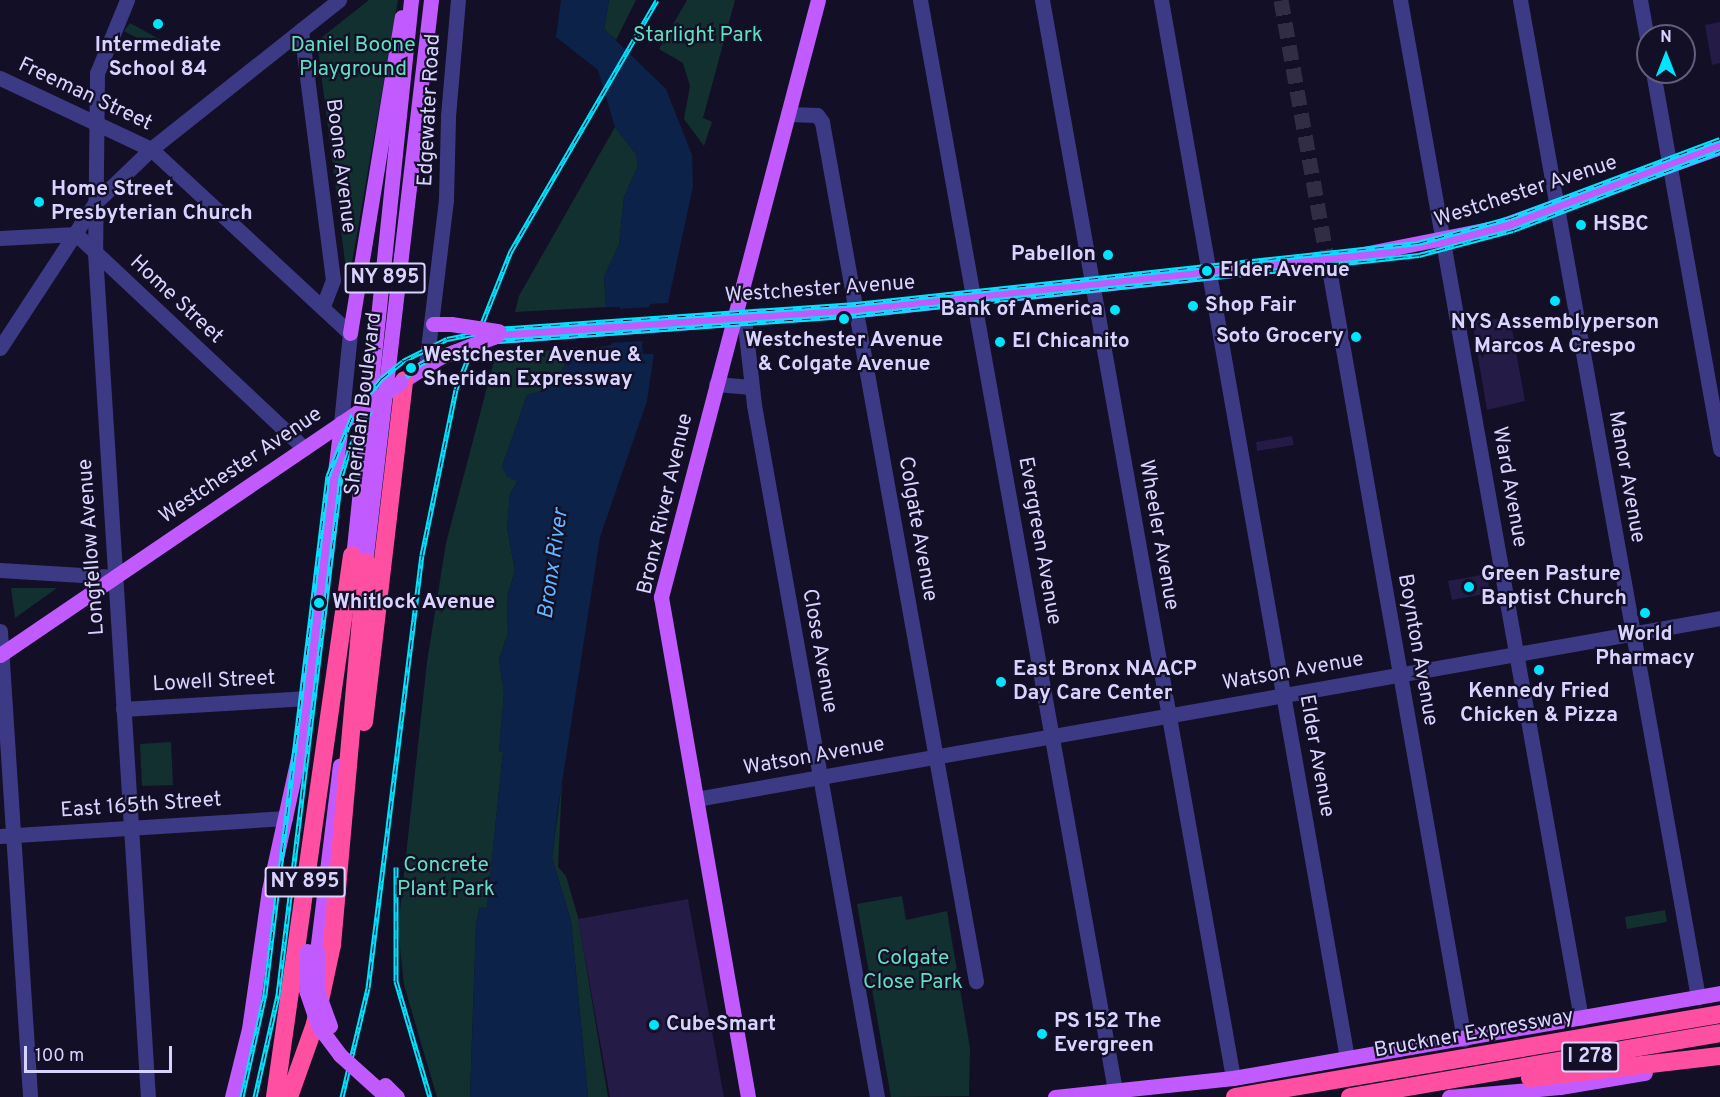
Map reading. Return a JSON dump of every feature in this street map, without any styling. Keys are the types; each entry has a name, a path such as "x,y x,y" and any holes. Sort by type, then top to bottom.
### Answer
{"highway":[{"path":"343,854 369,689 402,421 402,381"},
{"name":"NY 895","path":"289,1097 325,985 343,854 359,559"},
{"name":"NY 895","path":"275,1097 359,559"},
{"path":"1625,1029 1654,1014 1720,1002"},
{"name":"Bruckner Expressway","path":"1235,1097 1720,1014"},
{"name":"Bruckner Expressway","path":"1350,1097 1720,1034"},
{"path":"1459,1078 1532,1078 1720,1057"}],"main road":[{"path":"350,333 391,70 409,0"},
{"name":"Sheridan Boulevard","path":"359,559 409,0"},
{"name":"Sheridan Boulevard","path":"359,559 431,0"},
{"name":"Bronx River Avenue","path":"748,1097 661,597 716,384 739,318 818,0"},
{"name":"Westchester Avenue","path":"1,655 426,365 440,357 502,334 857,310 1209,273 1444,242 1557,208 1720,147"},
{"path":"433,324 451,324 502,334"},
{"path":"232,1097 249,1029 268,890 285,818 308,698 341,423"},
{"path":"359,559 306,990 323,1033 384,1091 397,1097"},
{"path":"1055,1097 1233,1078 1720,993"},
{"path":"1449,1097 1560,1087 1720,1057"}],"street":[{"name":"Longfellow Avenue","path":"127,0 97,67 95,253 148,1097"},
{"path":"0,348 95,203 151,149 339,0"},
{"name":"Edgewater Road","path":"426,365 433,324 459,0"},
{"name":"Evergreen Avenue","path":"920,0 975,298 1114,1090"},
{"name":"Wheeler Avenue","path":"1042,0 1233,1078"},
{"name":"Elder Avenue","path":"1161,0 1347,1058"},
{"name":"Ward Avenue","path":"1400,0 1581,1018"},
{"name":"Manor Avenue","path":"1520,0 1698,997"},
{"path":"1640,0 1644,24"},
{"name":"Boone Avenue","path":"301,30 333,280 323,306"},
{"name":"Freeman Street","path":"0,78 151,149 350,333"},
{"path":"1655,84 1720,449"},
{"name":"Colgate Avenue","path":"788,114 817,115 822,122 976,981"},
{"path":"0,238 76,234"},
{"name":"Home Street","path":"76,234 304,448"},
{"name":"Boynton Avenue","path":"1329,269 1464,1039"},
{"name":"Close Avenue","path":"739,318 877,1097"},
{"path":"341,423 350,333"},
{"path":"716,384 751,387"},
{"path":"0,570 115,577"},
{"name":"Watson Avenue","path":"696,799 1720,618"},
{"path":"0,631 7,836 30,1097"},
{"name":"Lowell Street","path":"123,709 308,698"},
{"name":"East 165th Street","path":"7,836 285,818"}],"green space":[{"name":"Daniel Boone Playground","path":"369,0 398,0 348,285 317,41"},
{"name":"Starlight Park","path":"609,0 636,0 616,40 604,29"},
{"name":"Starlight Park","path":"687,0 735,0 703,118 712,122 704,146 684,119 690,86 683,63 659,49"},
{"path":"130,23 166,43 162,49 124,31"},
{"path":"615,127 636,154 638,166 624,197 619,245 604,277 606,307 515,312 519,296"},
{"name":"Concrete Plant Park","path":"577,347 549,389 527,395 502,467 518,481 510,494 507,527 515,571 507,597 508,633 499,660 504,693 499,751 503,752 487,907 480,907 476,924 470,1097 437,1097 404,985 398,929 427,662 446,543 495,357"},
{"path":"11,588 57,588 15,618"},
{"path":"171,742 173,785 142,786 140,744"},
{"path":"562,782 558,867 566,876 578,917 608,1097 588,1097 571,921 552,858"},
{"name":"Colgate Close Park","path":"902,896 906,920 947,911 970,1048 969,1096 891,1097 857,904"},
{"path":"1665,910 1667,922 1627,929 1625,917"}],"water":[{"name":"Bronx River","path":"561,0 609,0 604,29 666,89 692,155 693,186 668,303 650,304 642,346 643,354 654,354 647,401 600,537 552,858 571,921 588,1097 470,1097 476,924 480,907 487,907 503,752 499,751 504,693 499,660 508,633 507,597 515,571 507,527 510,494 518,482 507,477 502,467 527,395 549,389 575,351 611,345 620,307 606,307 604,277 619,245 624,197 638,166 636,154 615,127 598,70 556,37"}],"pier":[{"path":"651,307 644,341 609,343 617,309"}],"building":[{"path":"1720,22 1720,63 1712,65 1705,25"},
{"path":"1510,318 1525,401 1487,410 1472,321"},
{"path":"1292,436 1294,445 1257,451 1256,442"},
{"name":"Green Pasture Baptist Church","path":"1487,574 1490,593 1452,600 1448,581"},
{"name":"CubeSmart","path":"688,899 724,1097 610,1097 578,919"}],"tunnel":[{"path":"1281,0 1329,269"}],"railway":[{"path":"342,1097 368,988 422,555 456,389 511,251 657,0"},
{"path":"242,1097 265,994 328,476 353,414 381,379 403,361 447,339 497,329 856,304 1418,243 1510,218 1720,139"},
{"path":"255,1097 278,995 341,477 350,447 372,408 420,364 449,351 497,341 857,315 1419,255 1513,230 1720,151"},
{"path":"396,867 396,981 430,1097"}],"place":[{"name":"Intermediate School 84","path":"158,24"},
{"name":"Home Street Presbyterian Church","path":"39,202"},
{"name":"HSBC","path":"1581,225"},
{"name":"Pabellon","path":"1108,255"},
{"name":"Elder Avenue","path":"1207,271"},
{"name":"NYS Assemblyperson Marcos A Crespo","path":"1555,301"},
{"name":"Shop Fair","path":"1193,306"},
{"name":"Bank of America","path":"1115,310"},
{"name":"Westchester Avenue & Colgate Avenue","path":"844,319"},
{"name":"Soto Grocery","path":"1356,337"},
{"name":"El Chicanito","path":"1000,342"},
{"name":"Westchester Avenue & Sheridan Expressway","path":"411,368"},
{"name":"Green Pasture Baptist Church","path":"1469,587"},
{"name":"Whitlock Avenue","path":"319,603"},
{"name":"World Pharmacy","path":"1645,613"},
{"name":"Kennedy Fried Chicken & Pizza","path":"1539,670"},
{"name":"East Bronx NAACP Day Care Center","path":"1001,682"},
{"name":"CubeSmart","path":"654,1025"},
{"name":"PS 152 The Evergreen","path":"1042,1034"}]}
